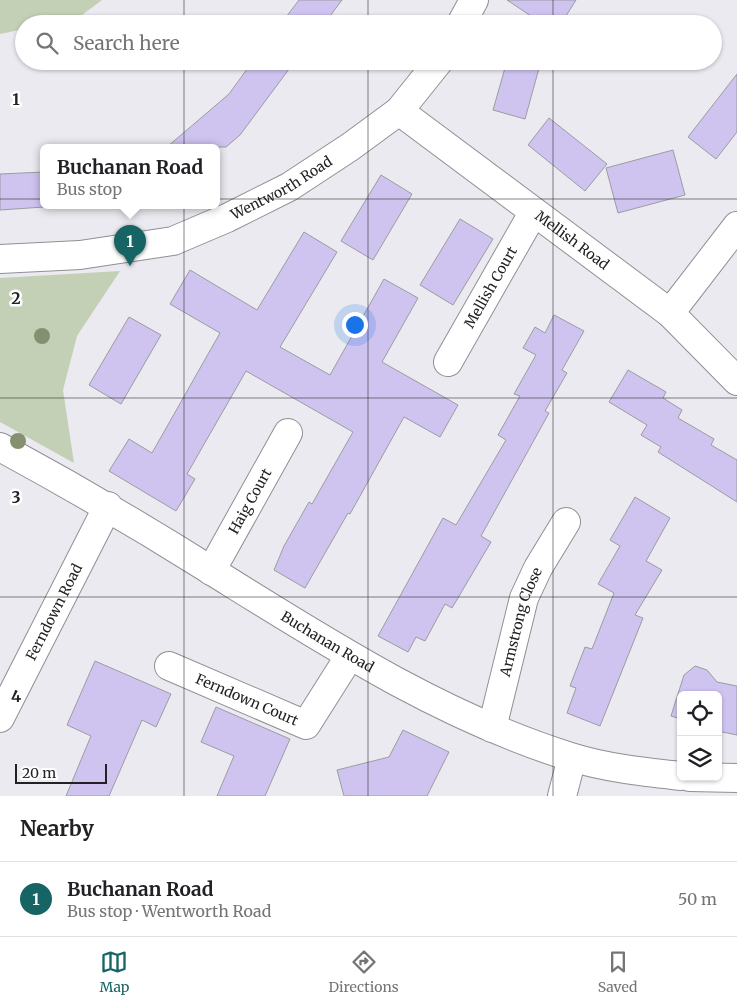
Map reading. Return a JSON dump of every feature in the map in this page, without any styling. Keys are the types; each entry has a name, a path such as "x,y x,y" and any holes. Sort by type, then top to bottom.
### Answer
{"street":[{"path":"466,15 474,0"},
{"name":"Wentworth Road","path":"0,259 80,255 173,241 227,218 289,187 350,147 399,111 431,70"},
{"name":"Mellish Road","path":"399,111 533,213 670,313 737,381"},
{"name":"Mellish Court","path":"448,362 533,213"},
{"path":"670,313 737,226"},
{"name":"Haig Court","path":"211,571 288,433"},
{"name":"Buchanan Road","path":"0,447 108,506 349,657 492,728 572,758 677,775"},
{"name":"Ferndown Road","path":"0,718 108,506"},
{"name":"Armstrong Close","path":"492,728 524,598 538,568 566,522"},
{"name":"Ferndown Court","path":"169,666 306,725 349,657"},
{"path":"562,796 572,758"},
{"path":"722,778 737,778"}],"green space":[{"path":"0,0 102,0 82,15 15,15 15,31 0,34"},
{"path":"120,271 77,336 63,390 74,463 0,422 0,278"}],"building":[{"path":"299,0 342,0 331,15 288,15"},
{"path":"507,0 576,0 567,15 530,15"},
{"path":"246,70 288,70 240,135 226,147 220,147 220,144 171,144 229,94"},
{"path":"504,70 539,70 525,119 493,110"},
{"path":"737,74 737,132 716,159 688,137"},
{"path":"549,118 607,164 585,191 528,145"},
{"path":"673,150 685,195 618,213 606,168"},
{"path":"40,172 40,207 0,210 0,174"},
{"path":"381,175 412,194 373,260 341,241"},
{"path":"460,219 493,239 453,305 420,285"},
{"path":"304,232 337,252 280,347 330,375 384,279 418,298 382,362 458,405 440,437 404,417 350,514 348,513 305,588 274,570 284,546 309,502 312,504 353,432 246,371 187,474 195,479 176,511 109,471 129,439 152,453 220,333 170,304 190,270 257,310"},
{"path":"554,315 584,331 562,370 567,373 545,411 549,413 481,536 491,542 452,608 445,604 425,641 416,637 408,652 378,636 443,518 456,525 506,440 498,435 520,396 514,394 536,355 523,348 535,327 545,333"},
{"path":"129,317 161,335 121,404 89,385"},
{"path":"628,370 666,392 663,398 682,410 678,418 714,439 711,445 737,460 737,502 658,452 661,447 641,435 647,425 609,402"},
{"path":"635,497 670,518 646,561 662,570 635,615 643,618 600,726 567,713 576,688 570,686 585,647 592,649 614,593 598,584 620,546 610,540"},
{"path":"95,661 171,694 156,727 142,720 109,796 66,796 91,736 67,725"},
{"path":"695,666 707,670 717,682 737,686 737,735 722,732 722,691 679,691 684,675"},
{"path":"677,697 677,718 671,716"},
{"path":"216,707 290,739 265,796 217,796 234,756 201,742"},
{"path":"403,730 449,752 427,796 344,796 337,770 389,757"}],"place":[{"name":"Buchanan Road","path":"130,266"}]}
